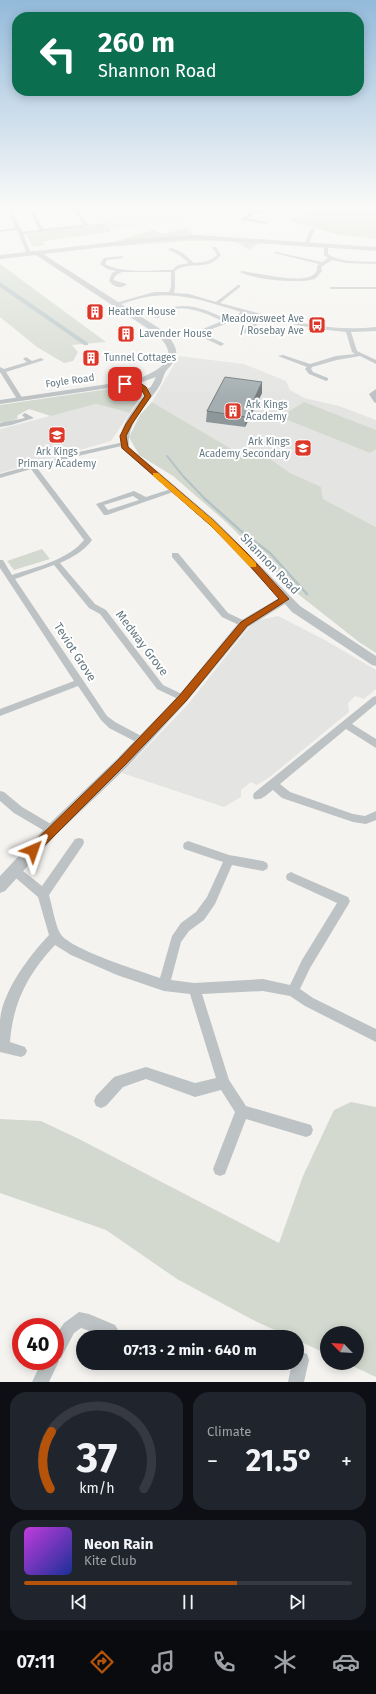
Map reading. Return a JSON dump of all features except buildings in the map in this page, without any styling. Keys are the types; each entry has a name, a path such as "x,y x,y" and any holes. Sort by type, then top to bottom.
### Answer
{"street":[{"path":"0,476 32,466 124,444 123,436 146,393 157,384 164,369 172,358 173,349 171,343 158,332 59,269"},
{"path":"115,269 121,271 173,271 173,288 171,294"},
{"path":"242,272 285,280 306,279 315,276 319,272 318,269"},
{"path":"111,281 114,274 121,271"},
{"path":"247,278 252,274"},
{"path":"217,304 238,286"},
{"path":"332,288 376,288"},
{"path":"115,304 154,294 171,294 189,296 245,311 328,329 348,331 376,329"},
{"path":"156,317 173,308 185,304 226,321"},
{"path":"221,344 196,333 236,318 245,311"},
{"path":"236,318 254,324 253,327 241,333"},
{"path":"348,331 353,349 358,355 376,362"},
{"path":"281,356 310,366 336,358 358,355"},
{"path":"26,359 31,363"},
{"path":"20,399 2,370 41,360"},
{"path":"310,366 308,371 317,377 326,379"},
{"name":"Foyle Road","path":"0,402 136,382 150,377 164,369"},
{"path":"150,377 157,384"},
{"path":"311,380 317,377"},
{"path":"136,382 146,393"},
{"path":"376,391 372,394 376,401"},
{"path":"0,425 31,418 25,415"},
{"name":"Shannon Road","path":"124,444 125,448 212,522 284,599 296,609 376,662"},
{"path":"11,578 56,562 85,547 88,540 32,466"},
{"path":"145,500 134,493 100,504 107,513 145,500 174,490"},
{"path":"175,555 226,615 244,624"},
{"name":"Teviot Grove","path":"0,562 104,718 112,725 142,741"},
{"name":"Medway Grove","path":"56,562 92,606 103,612 160,687 183,698"},
{"path":"0,886 52,830 183,698 244,624 284,599"},
{"path":"0,713 80,682"},
{"path":"258,796 376,699"},
{"path":"346,724 376,744"},
{"path":"273,784 286,795 354,818 366,820 374,819"},
{"path":"0,795 18,810 52,830"},
{"path":"43,894 79,842"},
{"path":"188,846 229,860 263,866"},
{"path":"164,985 176,940 185,927 200,916 211,900 229,860"},
{"path":"14,870 43,894 55,937 64,945 75,951 117,969 164,985 194,989 263,985 293,991 309,1002 376,1036"},
{"path":"291,877 344,901 306,964 293,991"},
{"path":"21,1051 2,1046 8,1013 14,995 38,954 55,937"},
{"path":"194,989 224,1083 242,1111 306,1130"},
{"path":"101,1101 119,1082 146,1073 195,1090 224,1083"},
{"path":"220,1169 242,1111"},
{"path":"64,1333 68,1328 79,1320 110,1330"},
{"path":"40,1382 46,1370"},
{"path":"296,1382 299,1370"}],"shaded area":[{"path":"0,269 7,269 106,342 72,345 78,352 73,361 64,363 37,347 0,317"},
{"name":"Ark Kings Academy Secondary","path":"179,356 244,364 286,381 290,390 304,398 339,406 376,420 376,527 261,467 152,402"},
{"path":"122,387 133,387 142,394 130,413 96,404 51,416 29,409 18,415 17,419 3,423 0,422 0,405"},
{"path":"152,402 245,457 267,457 290,473 321,487 323,499 376,527 376,653 359,642 298,594 227,523 173,476 139,455 129,437 140,415"},
{"path":"304,402 376,430 376,449 370,453 280,417"},
{"name":"Ark Kings Primary Academy","path":"96,404 130,413 111,441 0,473 0,429"},
{"path":"42,549 50,559 14,570 7,561"},
{"path":"278,616 325,640 376,670 376,689 364,699 355,696 348,703 349,712 271,776 257,785 251,782 241,790 241,797 224,807 122,773 189,703 254,621"},
{"path":"351,1102 376,1107 376,1377 361,1370 364,1370 364,1326 320,1326 320,1351 304,1343 304,1330 275,1330 251,1319 177,1279 106,1230 0,1193 0,1119 41,1121 81,1140 279,1243 303,1176 334,1110"}],"waterway":[{"path":"0,284 86,344"},
{"path":"167,456 183,476 205,499"},
{"path":"205,499 242,532 270,553 307,594"}],"slow traffic":[{"path":"155,475 212,522 253,565"}],"place":[{"name":"Heather House","path":"95,312"},
{"name":"Meadowsweet Ave / Rosebay Ave","path":"317,325"},
{"name":"Lavender House","path":"126,334"},
{"name":"Tunnel Cottages","path":"91,358"},
{"name":"Ark Kings Academy","path":"233,411"},
{"name":"Ark Kings Primary Academy","path":"57,435"},
{"name":"Ark Kings Academy Secondary","path":"303,448"}],"route":[{"path":"33,850 122,762 183,698 244,624 284,599 212,522 125,448 123,436 129,424 148,396 143,388 136,382 125,384"}]}
